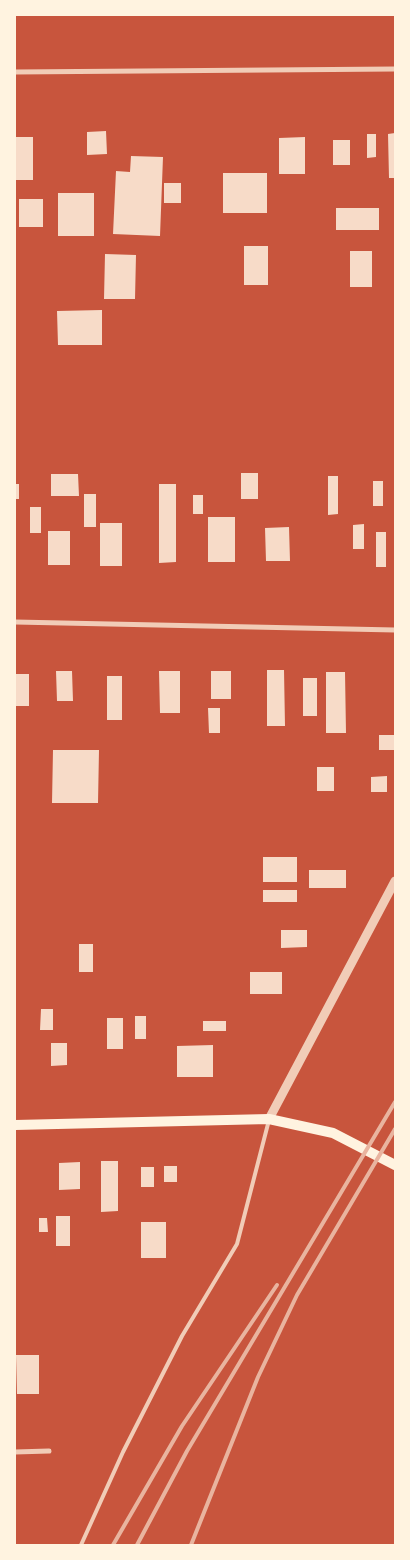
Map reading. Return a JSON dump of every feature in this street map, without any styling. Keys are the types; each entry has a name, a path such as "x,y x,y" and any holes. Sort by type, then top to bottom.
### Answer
{"main road":[{"path":"15,1125 269,1119 333,1133 395,1165"}],"street":[{"path":"15,72 395,69"},
{"path":"15,622 395,630"},
{"path":"269,1119 395,881"},
{"path":"15,1452 49,1451"}],"lane":[{"path":"81,1545 123,1452 182,1336 237,1244 269,1119"}],"building":[{"path":"106,131 107,154 87,155 87,132"},
{"path":"395,133 395,178 389,178 388,134"},
{"path":"367,134 376,134 376,157 367,158"},
{"path":"15,137 33,137 33,180 15,180"},
{"path":"305,137 305,174 279,174 279,138"},
{"path":"333,140 350,140 350,165 333,165"},
{"path":"131,156 163,157 160,236 113,234 116,171 130,172"},
{"path":"223,173 267,173 267,213 223,213"},
{"path":"164,183 181,183 181,203 164,203"},
{"path":"58,193 94,193 94,236 58,236"},
{"path":"19,199 43,199 43,227 19,227"},
{"path":"336,208 379,208 379,230 336,230"},
{"path":"244,246 268,246 268,285 244,285"},
{"path":"350,251 372,251 372,287 350,287"},
{"path":"105,254 136,255 135,299 104,299"},
{"path":"102,310 102,345 58,345 57,311"},
{"path":"241,473 258,473 258,499 241,499"},
{"path":"51,474 78,474 79,496 51,496"},
{"path":"328,476 338,476 338,514 328,515"},
{"path":"373,481 383,481 383,506 373,506"},
{"path":"15,484 19,484 19,499 15,499"},
{"path":"159,484 176,484 176,562 159,563"},
{"path":"84,494 96,494 96,527 84,527"},
{"path":"193,495 203,495 203,514 193,514"},
{"path":"30,507 41,507 41,533 30,533"},
{"path":"208,517 235,517 235,562 208,562"},
{"path":"100,523 122,523 122,566 100,566"},
{"path":"364,524 364,549 353,549 353,525"},
{"path":"289,527 290,561 266,561 265,528"},
{"path":"48,531 70,531 70,565 48,565"},
{"path":"376,532 386,532 386,567 376,567"},
{"path":"267,670 284,670 285,726 267,726"},
{"path":"56,671 72,671 73,701 57,701"},
{"path":"159,671 180,671 180,713 160,713"},
{"path":"211,671 231,671 231,699 211,699"},
{"path":"326,672 345,672 346,733 326,733"},
{"path":"15,674 29,674 29,706 15,706"},
{"path":"107,676 122,676 122,720 107,720"},
{"path":"303,678 317,678 317,716 303,716"},
{"path":"208,708 220,708 220,733 209,733"},
{"path":"379,735 395,735 395,750 379,750"},
{"path":"53,750 99,750 98,803 52,803"},
{"path":"317,767 334,767 334,791 317,791"},
{"path":"387,776 387,792 371,792 371,777"},
{"path":"263,857 297,857 297,882 263,882"},
{"path":"309,870 346,870 346,888 309,888"},
{"path":"263,890 297,890 297,902 263,902"},
{"path":"281,930 307,930 307,947 281,948"},
{"path":"79,944 93,944 93,972 79,972"},
{"path":"250,972 282,972 282,994 250,994"},
{"path":"41,1009 53,1009 53,1030 40,1030"},
{"path":"135,1016 146,1016 146,1039 135,1039"},
{"path":"107,1018 123,1018 123,1049 107,1049"},
{"path":"203,1021 226,1021 226,1031 203,1031"},
{"path":"51,1043 67,1043 67,1065 51,1066"},
{"path":"213,1045 213,1077 177,1077 177,1046"},
{"path":"101,1161 118,1161 118,1211 101,1212"},
{"path":"80,1162 80,1189 59,1190 59,1163"},
{"path":"164,1166 177,1166 177,1182 164,1182"},
{"path":"141,1167 154,1167 154,1187 141,1187"},
{"path":"56,1216 70,1216 70,1246 56,1246"},
{"path":"39,1218 47,1218 48,1232 39,1232"},
{"path":"141,1222 166,1222 166,1258 141,1258"},
{"path":"16,1355 39,1355 39,1394 17,1394"}],"railway":[{"path":"137,1545 187,1451 395,1102"},
{"path":"191,1545 258,1377 297,1295 395,1129"},
{"path":"113,1545 182,1426 277,1285"}]}
